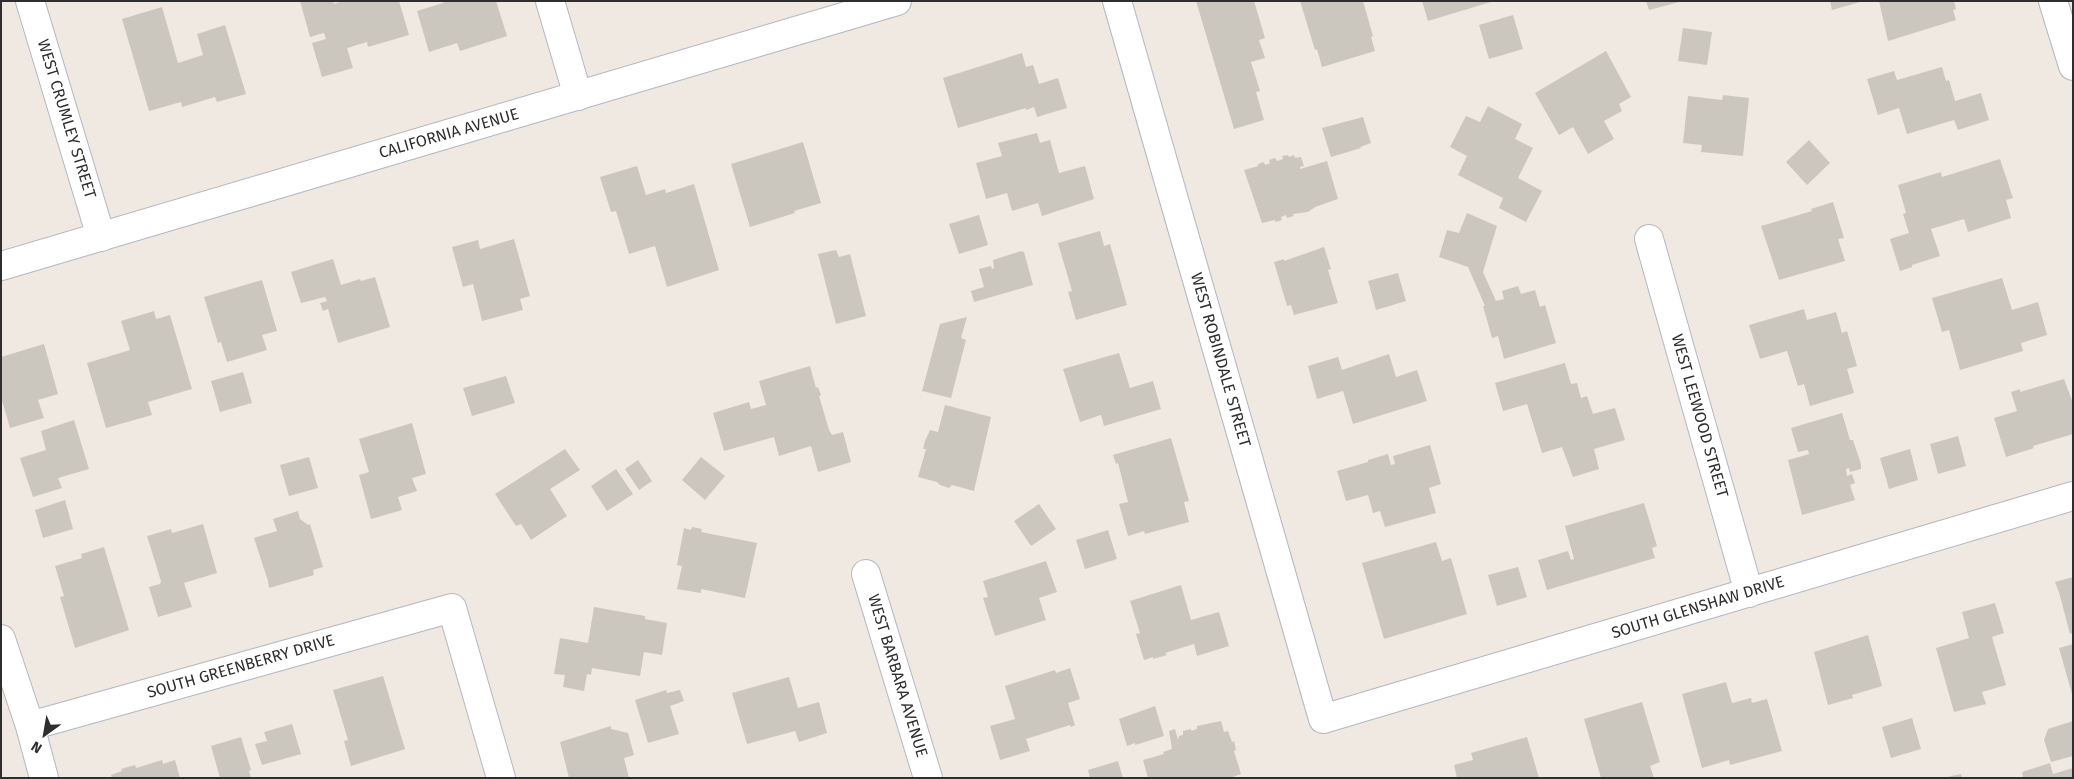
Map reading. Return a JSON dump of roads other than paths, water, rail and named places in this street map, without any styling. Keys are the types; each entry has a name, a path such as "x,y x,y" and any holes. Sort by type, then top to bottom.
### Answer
{"street":[{"name":"WEST CRUMLEY STREET","path":"30,1 101,237"},
{"path":"550,1 578,96"},
{"name":"CALIFORNIA AVENUE","path":"1,266 897,1"},
{"name":"WEST ROBINDALE STREET","path":"1117,1 1324,719"},
{"path":"2053,1 2073,66"},
{"name":"WEST LEEWOOD STREET","path":"1649,239 1749,593"},
{"name":"SOUTH GLENSHAW DRIVE","path":"1324,719 2073,496"},
{"name":"WEST BARBARA AVENUE","path":"866,574 928,778"},
{"name":"SOUTH GREENBERRY DRIVE","path":"30,726 452,608 501,778"},
{"path":"1,639 30,726 44,778"}]}
